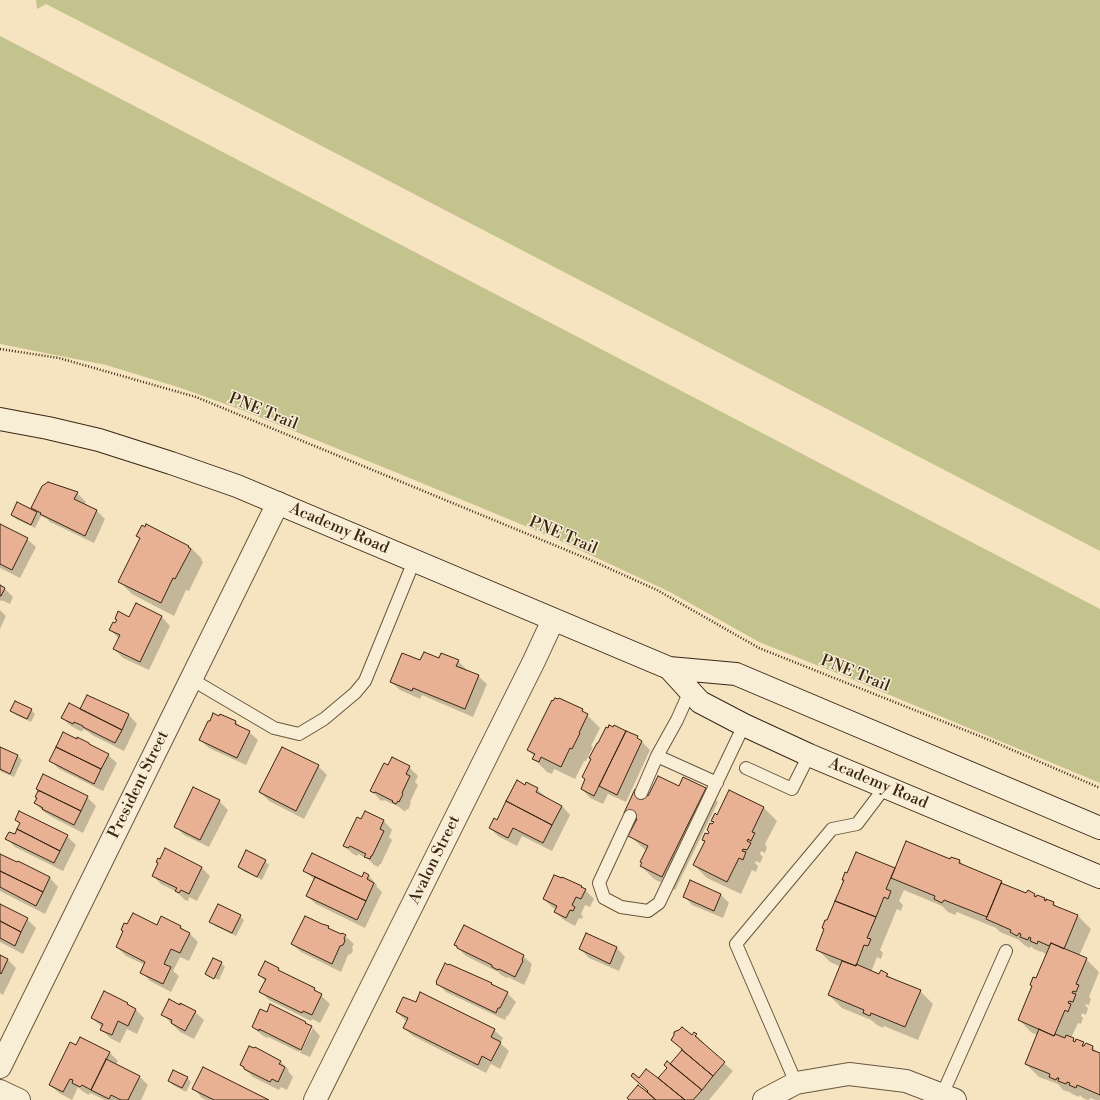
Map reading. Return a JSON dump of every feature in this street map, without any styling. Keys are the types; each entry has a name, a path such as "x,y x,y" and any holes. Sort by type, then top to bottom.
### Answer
{"main road":[{"name":"Academy Road","path":"0,419 99,440 237,486 669,668 736,674 1100,828"},
{"name":"President Street","path":"0,1067 278,503"},
{"name":"Avalon Street","path":"315,1100 553,620"},
{"name":"Academy Road","path":"669,668 700,702 744,725 809,755 1100,877"},
{"path":"764,1100 796,1083 849,1074 906,1081 949,1098"},
{"path":"0,1091 19,1100"}],"lane":[{"path":"191,679 274,728 299,734 324,719 355,693 365,681 414,561"},
{"path":"641,792 657,756 677,720 690,691"},
{"path":"630,816 599,883 604,898 621,907 648,911 659,903 744,725"},
{"path":"746,768 792,789 809,755"},
{"path":"657,756 717,783"},
{"path":"796,1083 736,944 832,829 856,824 886,787"},
{"path":"949,1098 1006,951"}],"path":[{"name":"PNE Trail","path":"0,349 58,358 196,397 588,559 657,590 759,648 987,739 1100,788"}],"shaded area":[{"path":"36,0 1100,0 1100,551 46,4 37,9"},
{"path":"0,36 1100,609 1100,783 759,642 670,592 554,538 242,410 181,388 106,365 0,344"}],"building":[{"path":"48,482 78,492 74,499 97,510 85,536 31,508 42,486"},
{"path":"17,502 37,512 31,525 11,515"},
{"path":"0,524 28,538 12,570 0,564"},
{"path":"146,524 189,546 188,547 191,549 175,579 173,578 161,603 118,582 140,538 136,536 142,525 145,527"},
{"path":"0,585 5,588 1,596 0,596"},
{"path":"136,603 162,616 140,662 113,649 120,635 109,630 113,622 115,623 117,620 115,619 118,611 129,617"},
{"path":"424,652 439,658 441,653 459,660 456,666 479,675 465,709 413,688 412,691 390,682 402,653 420,660"},
{"path":"87,695 129,714 122,730 80,709"},
{"path":"555,698 559,698 583,709 582,711 588,714 572,749 570,748 561,767 541,757 539,762 532,759 535,754 527,750 552,700 553,701"},
{"path":"15,701 32,709 27,719 10,711"},
{"path":"69,703 122,730 115,743 83,726 74,722 73,724 61,718"},
{"path":"213,713 219,716 220,714 236,721 235,724 250,731 237,758 199,740"},
{"path":"609,725 613,727 614,725 626,731 594,796 581,789 585,779 582,777 591,759 589,758 606,727 608,728"},
{"path":"626,731 638,736 637,738 642,741 617,795 599,786"},
{"path":"63,732 77,739 77,737 109,754 101,769 56,747"},
{"path":"0,747 18,755 10,774 0,769"},
{"path":"56,747 101,769 94,784 49,761"},
{"path":"282,747 319,765 296,811 259,792"},
{"path":"392,757 410,766 406,774 410,776 399,802 398,801 396,804 375,792 370,791 384,763 388,765"},
{"path":"43,774 88,796 81,811 36,789"},
{"path":"658,776 679,786 683,777 706,788 662,877 640,866 642,863 640,862 648,846 628,836 637,819 624,813 635,789 648,796"},
{"path":"517,780 525,785 526,782 538,788 536,792 562,806 552,825 506,801"},
{"path":"193,787 220,800 200,840 174,827"},
{"path":"729,790 764,807 752,832 755,833 751,841 748,839 747,841 751,843 750,845 747,850 743,849 742,851 746,852 743,860 739,858 727,882 693,865 705,841 702,840 705,833 708,834 709,832 707,830 710,823 712,824 714,822 711,821 715,813 717,815"},
{"path":"38,791 81,811 74,825 42,809 43,808 34,803 37,798 35,797"},
{"path":"506,801 552,825 543,843 513,828 508,838 489,828 494,818 497,820"},
{"path":"19,811 68,835 60,851 17,829 20,823 15,820"},
{"path":"365,811 384,820 380,829 384,831 370,859 364,857 366,854 350,846 348,848 343,846 357,817 361,819"},
{"path":"17,829 60,851 54,863 5,839 9,832 15,834"},
{"path":"906,841 950,859 951,857 960,860 959,863 1002,881 987,917 944,900 942,903 934,899 935,896 891,878"},
{"path":"165,848 202,867 189,894 181,890 179,893 175,891 177,888 152,876 158,863 156,862 158,858 160,859"},
{"path":"246,850 266,860 257,877 238,867"},
{"path":"856,852 895,868 886,889 891,891 888,899 884,897 876,917 835,901 844,880 842,880 845,872 847,873"},
{"path":"312,853 362,877 364,872 369,875 367,879 374,883 366,901 303,871"},
{"path":"0,854 50,877 43,892 0,871"},
{"path":"0,871 43,892 36,906 0,887"},
{"path":"554,875 562,877 586,889 581,899 576,897 572,905 575,907 573,911 570,910 566,918 554,912 557,906 543,899"},
{"path":"315,877 366,901 357,920 306,896"},
{"path":"690,880 721,894 714,911 683,897"},
{"path":"1001,883 1026,893 1028,890 1035,894 1034,896 1036,897 1037,895 1045,898 1044,900 1046,901 1046,899 1054,902 1053,905 1078,915 1064,949 1051,943 1049,946 1038,941 1037,944 1030,941 1031,938 1029,937 1028,940 1020,937 1021,934 1019,933 1017,936 1010,932 1011,930 986,919"},
{"path":"835,901 876,917 867,938 871,939 868,946 864,945 856,966 816,950 824,929 822,928 825,920 827,920"},
{"path":"0,904 28,918 21,932 0,921"},
{"path":"218,904 241,915 232,933 209,922"},
{"path":"133,913 157,925 161,916 181,926 180,928 190,933 180,953 171,949 164,964 171,967 163,984 140,973 145,962 116,947 123,931 121,930 124,923 127,924"},
{"path":"305,916 329,926 328,928 346,935 344,938 345,941 343,945 340,946 332,964 291,944"},
{"path":"0,921 21,932 15,946 0,938"},
{"path":"464,925 524,955 523,961 515,977 492,967 492,965 457,948 457,946 454,945"},
{"path":"586,933 617,947 610,964 579,949"},
{"path":"1051,943 1087,958 1076,984 1079,985 1076,992 1073,991 1072,993 1076,994 1073,1002 1069,1001 1068,1003 1071,1004 1068,1012 1065,1010 1054,1036 1018,1020 1032,986 1030,985 1033,977 1036,978"},
{"path":"0,955 8,959 1,974 0,973"},
{"path":"213,958 222,962 214,979 205,974"},
{"path":"265,961 279,968 278,970 315,988 314,990 322,994 312,1015 303,1011 302,1013 259,992 266,979 258,975"},
{"path":"842,961 856,966 856,964 879,974 881,970 888,974 886,976 921,990 905,1027 871,1013 870,1016 863,1013 864,1010 828,995"},
{"path":"445,963 492,983 491,984 508,992 496,1013 436,984"},
{"path":"104,991 128,1003 127,1004 136,1009 128,1026 118,1021 112,1035 100,1030 103,1024 91,1018"},
{"path":"420,992 495,1029 491,1037 501,1042 491,1061 482,1056 478,1065 403,1028 408,1018 396,1012 403,997 416,1002"},
{"path":"169,999 196,1011 185,1031 171,1023 172,1020 161,1015"},
{"path":"270,1004 312,1026 301,1050 252,1027 260,1009 267,1012"},
{"path":"682,1027 692,1035 694,1032 697,1034 695,1036 725,1062 713,1076 671,1040 674,1032"},
{"path":"1039,1029 1054,1036 1055,1034 1065,1038 1066,1035 1074,1038 1073,1041 1075,1042 1076,1039 1084,1042 1082,1046 1086,1043 1093,1046 1092,1050 1100,1053 1100,1095 1077,1085 1076,1088 1069,1085 1070,1083 1067,1082 1066,1084 1058,1081 1059,1078 1056,1080 1049,1077 1050,1074 1025,1064"},
{"path":"80,1037 110,1052 91,1090 82,1085 80,1087 72,1083 73,1080 70,1079 63,1092 49,1085 70,1042 76,1045"},
{"path":"249,1046 255,1047 281,1061 279,1064 285,1067 278,1082 272,1079 270,1082 244,1069 244,1067 240,1065"},
{"path":"682,1050 713,1076 702,1090 670,1064"},
{"path":"106,1059 140,1076 128,1100 121,1100 111,1095 109,1099 91,1090"},
{"path":"667,1061 702,1090 693,1100 685,1100 658,1078 667,1068 664,1065"},
{"path":"203,1067 269,1100 214,1100 192,1089"},
{"path":"646,1069 685,1100 656,1100 631,1076 633,1073 639,1078"},
{"path":"173,1070 188,1077 182,1088 168,1081"},
{"path":"638,1085 656,1100 629,1100 627,1098"}]}
